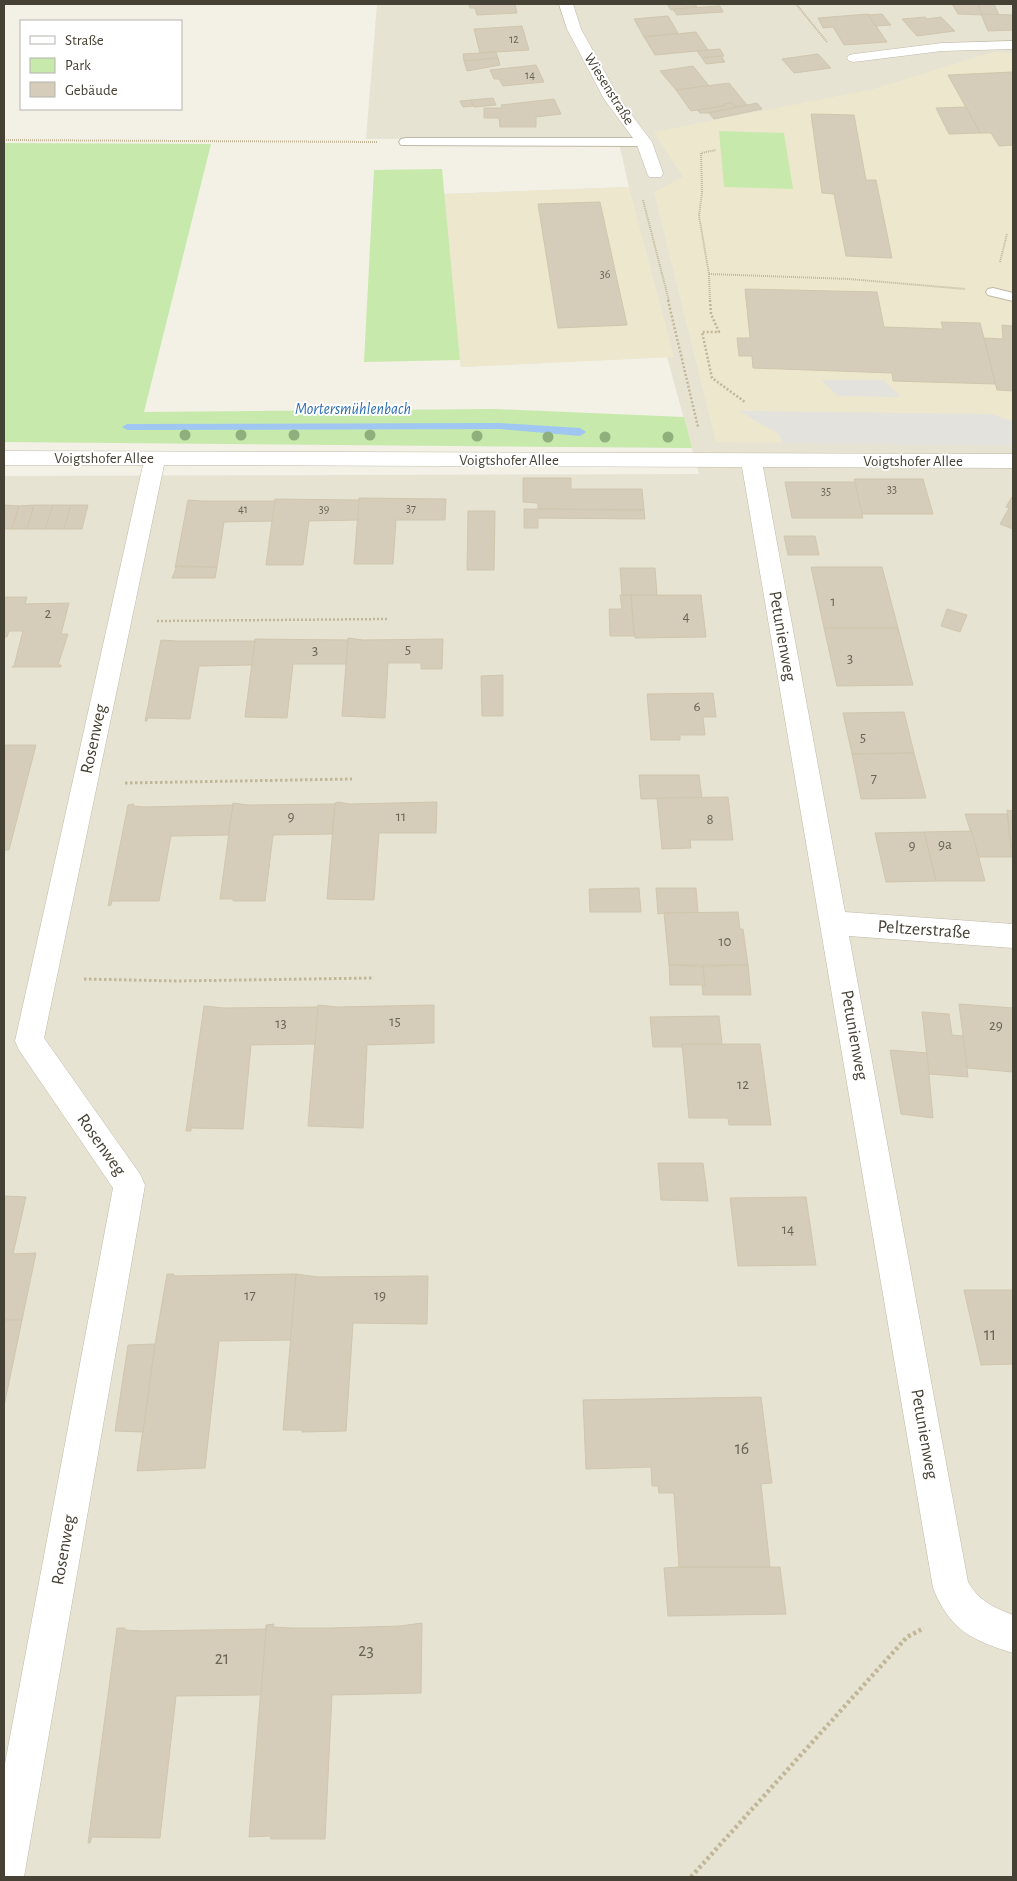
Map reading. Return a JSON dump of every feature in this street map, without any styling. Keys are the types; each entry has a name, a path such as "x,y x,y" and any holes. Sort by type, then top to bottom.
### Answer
{"street":[{"name":"Wiesenstraße","path":"566,4 574,29 612,99 644,142 655,173"},
{"path":"854,58 942,47 1013,45"},
{"name":"Voigtshofer Allee","path":"4,458 1013,461"},
{"name":"Rosenweg","path":"4,1877 129,1185 29,1041 155,458"},
{"name":"Petunienweg","path":"751,460 951,1588 962,1608"},
{"name":"Peltzerstraße","path":"834,923 1013,936"},
{"path":"962,1608 979,1622 1013,1634"}],"lane":[{"path":"406,142 644,142"},
{"path":"993,292 1013,297"}],"path":[{"path":"796,4 831,46"},
{"path":"4,140 406,142"},
{"path":"716,150 701,153 702,192 699,216 709,274 711,314 719,332 702,332 712,378 745,402"},
{"path":"655,173 638,181 682,354 706,461"},
{"path":"709,274 849,279 993,292 1007,234"},
{"path":"120,622 387,619"},
{"path":"84,784 352,779"},
{"path":"43,978 176,981 374,978"},
{"path":"691,1877 907,1637 962,1608"}],"shaded area":[{"path":"377,4 1013,4 1013,1877 4,1877 4,476 699,474 667,357 461,367 444,194 629,187 618,139 366,139"},
{"path":"993,52 1013,53 1013,443 716,442 654,192 683,177 654,132 874,89"},
{"path":"629,187 674,357 461,367 444,194"},
{"path":"821,380 883,380 901,397 838,396"},
{"path":"739,411 991,414 1013,421 1013,444 1011,446 782,443 779,434"}],"green space":[{"path":"719,131 784,133 793,189 724,187"},
{"path":"4,143 211,144 144,412 495,409 684,417 692,448 4,442"},
{"path":"442,169 460,360 364,362 374,170"}],"building":[{"path":"469,4 515,4 517,13 477,15 475,8 470,8"},
{"path":"667,4 695,4 697,7 671,10"},
{"path":"952,4 978,4 982,15 958,14"},
{"path":"978,4 994,4 999,15 982,15"},
{"path":"720,6 723,12 677,15 673,9"},
{"path":"868,14 887,42 844,45 833,27 823,28 818,18"},
{"path":"882,14 891,25 876,26 868,15"},
{"path":"981,14 1013,15 1013,30 988,31"},
{"path":"668,16 678,33 644,37 634,19"},
{"path":"925,17 927,19 941,17 955,31 917,36 902,19"},
{"path":"522,26 529,50 480,53 474,29"},
{"path":"696,32 708,50 655,55 644,37"},
{"path":"720,49 724,56 702,58 697,51"},
{"path":"496,52 498,58 464,61 463,54"},
{"path":"818,54 831,68 794,73 782,59"},
{"path":"721,56 725,62 706,64 702,58"},
{"path":"498,58 500,65 467,71 464,61"},
{"path":"536,65 544,82 503,86 499,79 494,79 490,70"},
{"path":"693,66 709,86 676,90 660,71"},
{"path":"1013,72 1013,145 999,146 991,133 980,133 948,75"},
{"path":"729,83 747,105 735,107 732,103 724,104 725,106 691,111 676,90"},
{"path":"493,98 496,105 474,107 471,100"},
{"path":"554,99 561,114 536,117 536,127 500,127 499,118 484,118 484,108 502,108 501,105"},
{"path":"471,100 473,106 463,107 460,101"},
{"path":"732,103 736,108 709,113 700,113 697,110 725,106 724,104"},
{"path":"757,103 762,109 714,119 709,113"},
{"path":"966,107 980,133 949,134 936,108"},
{"path":"811,114 854,115 866,180 876,180 892,258 846,256 834,194 822,193"},
{"path":"600,202 627,325 558,328 538,204"},
{"path":"745,289 877,292 884,327 943,329 941,322 980,323 996,384 893,381 892,373 753,368 752,356 739,356 737,338 750,338"},
{"path":"1002,325 1013,326 1013,391 997,390 984,338 1003,339"},
{"path":"523,478 571,478 571,489 642,489 644,510 538,509 538,503 523,502"},
{"path":"854,479 923,479 933,514 862,514"},
{"path":"785,482 855,482 863,518 792,518"},
{"path":"1012,497 1013,529 1000,524 1009,508 1006,507"},
{"path":"359,498 446,499 445,520 396,520 393,564 354,564"},
{"path":"275,499 359,500 358,520 309,521 303,565 266,565"},
{"path":"188,500 275,501 272,521 224,522 217,567 177,566 175,568"},
{"path":"4,505 19,506 12,529 4,529"},
{"path":"34,505 27,529 12,529 19,506"},
{"path":"34,505 53,505 45,529 27,529"},
{"path":"53,505 71,505 64,529 45,529"},
{"path":"71,505 88,505 82,529 64,529"},
{"path":"524,509 644,510 645,519 538,518 538,528 524,528"},
{"path":"468,511 495,511 494,570 467,570"},
{"path":"784,536 815,536 819,555 788,555"},
{"path":"177,566 217,567 215,578 172,578"},
{"path":"811,567 882,567 898,628 824,628"},
{"path":"620,568 655,568 657,595 622,595"},
{"path":"620,595 631,595 634,636 610,636 609,609 622,609"},
{"path":"631,595 701,595 706,637 635,638"},
{"path":"4,597 27,597 25,604 69,603 61,634 68,634 58,665 61,665 61,667 12,667 14,666 23,631 9,631 7,637 4,637"},
{"path":"947,609 967,615 960,632 941,626"},
{"path":"824,628 898,628 913,685 837,686"},
{"path":"348,638 363,640 443,639 442,669 421,669 421,663 388,663 385,718 342,716"},
{"path":"255,639 348,640 346,664 293,664 287,718 245,717"},
{"path":"161,640 255,641 252,665 199,666 190,719 148,718 145,721"},
{"path":"503,675 503,716 482,716 481,676"},
{"path":"713,693 716,717 703,717 705,735 680,735 680,740 651,740 647,694"},
{"path":"904,712 914,753 852,754 843,713"},
{"path":"4,745 36,745 9,850 4,850"},
{"path":"914,753 926,798 861,799 852,754"},
{"path":"639,775 699,775 702,798 641,799"},
{"path":"728,797 733,840 690,840 691,848 662,849 657,798"},
{"path":"437,802 436,833 379,833 374,900 327,899 335,803 350,804"},
{"path":"233,803 248,805 335,804 332,834 273,835 265,901 220,899"},
{"path":"134,804 133,806 145,807 233,805 228,835 171,836 159,901 112,901 111,905 108,906 128,805"},
{"path":"1007,810 1013,811 1013,849 1011,849"},
{"path":"965,814 1007,814 1012,857 979,857"},
{"path":"924,832 972,832 985,881 936,881"},
{"path":"924,832 936,881 886,882 875,833"},
{"path":"639,888 641,912 590,912 589,889"},
{"path":"656,888 696,888 698,913 658,914"},
{"path":"738,912 740,929 743,929 748,965 669,965 664,913"},
{"path":"669,965 703,966 705,985 670,985"},
{"path":"748,965 751,995 703,995 702,986 705,985 703,966"},
{"path":"959,1004 1013,1008 1013,1072 967,1068"},
{"path":"318,1005 337,1007 434,1005 434,1043 367,1045 363,1128 308,1126"},
{"path":"204,1006 224,1008 318,1007 315,1044 251,1045 243,1129 191,1128 191,1131 186,1131"},
{"path":"922,1012 949,1014 952,1035 963,1036 968,1077 929,1074"},
{"path":"719,1016 722,1044 682,1044 682,1047 653,1047 650,1017"},
{"path":"682,1044 760,1044 771,1125 729,1125 728,1118 689,1118"},
{"path":"890,1050 927,1053 933,1118 901,1114"},
{"path":"658,1163 703,1163 708,1201 661,1200"},
{"path":"4,1196 26,1197 13,1254 36,1253 22,1320 4,1320"},
{"path":"806,1197 816,1265 738,1266 730,1198"},
{"path":"167,1274 174,1274 173,1276 296,1274 292,1340 219,1341 205,1468 137,1471 155,1344"},
{"path":"296,1274 318,1277 428,1276 427,1324 353,1323 346,1431 302,1432 302,1430 283,1430"},
{"path":"964,1290 1013,1290 1013,1364 981,1365"},
{"path":"4,1320 22,1320 4,1406"},
{"path":"155,1344 143,1432 115,1431 128,1345"},
{"path":"761,1397 772,1483 761,1484 770,1567 679,1567 674,1493 659,1493 658,1486 652,1486 651,1467 586,1469 583,1400"},
{"path":"780,1567 786,1614 668,1616 664,1568"},
{"path":"422,1623 421,1693 332,1695 325,1839 271,1839 270,1836 249,1837 266,1625 274,1624 273,1627 291,1628 331,1628 400,1626"},
{"path":"117,1628 142,1631 266,1629 261,1695 176,1696 160,1838 92,1837 90,1843 88,1843"}],"waterway":[{"name":"Mortersmühlenbach","path":"127,427 500,426 580,432"}]}
